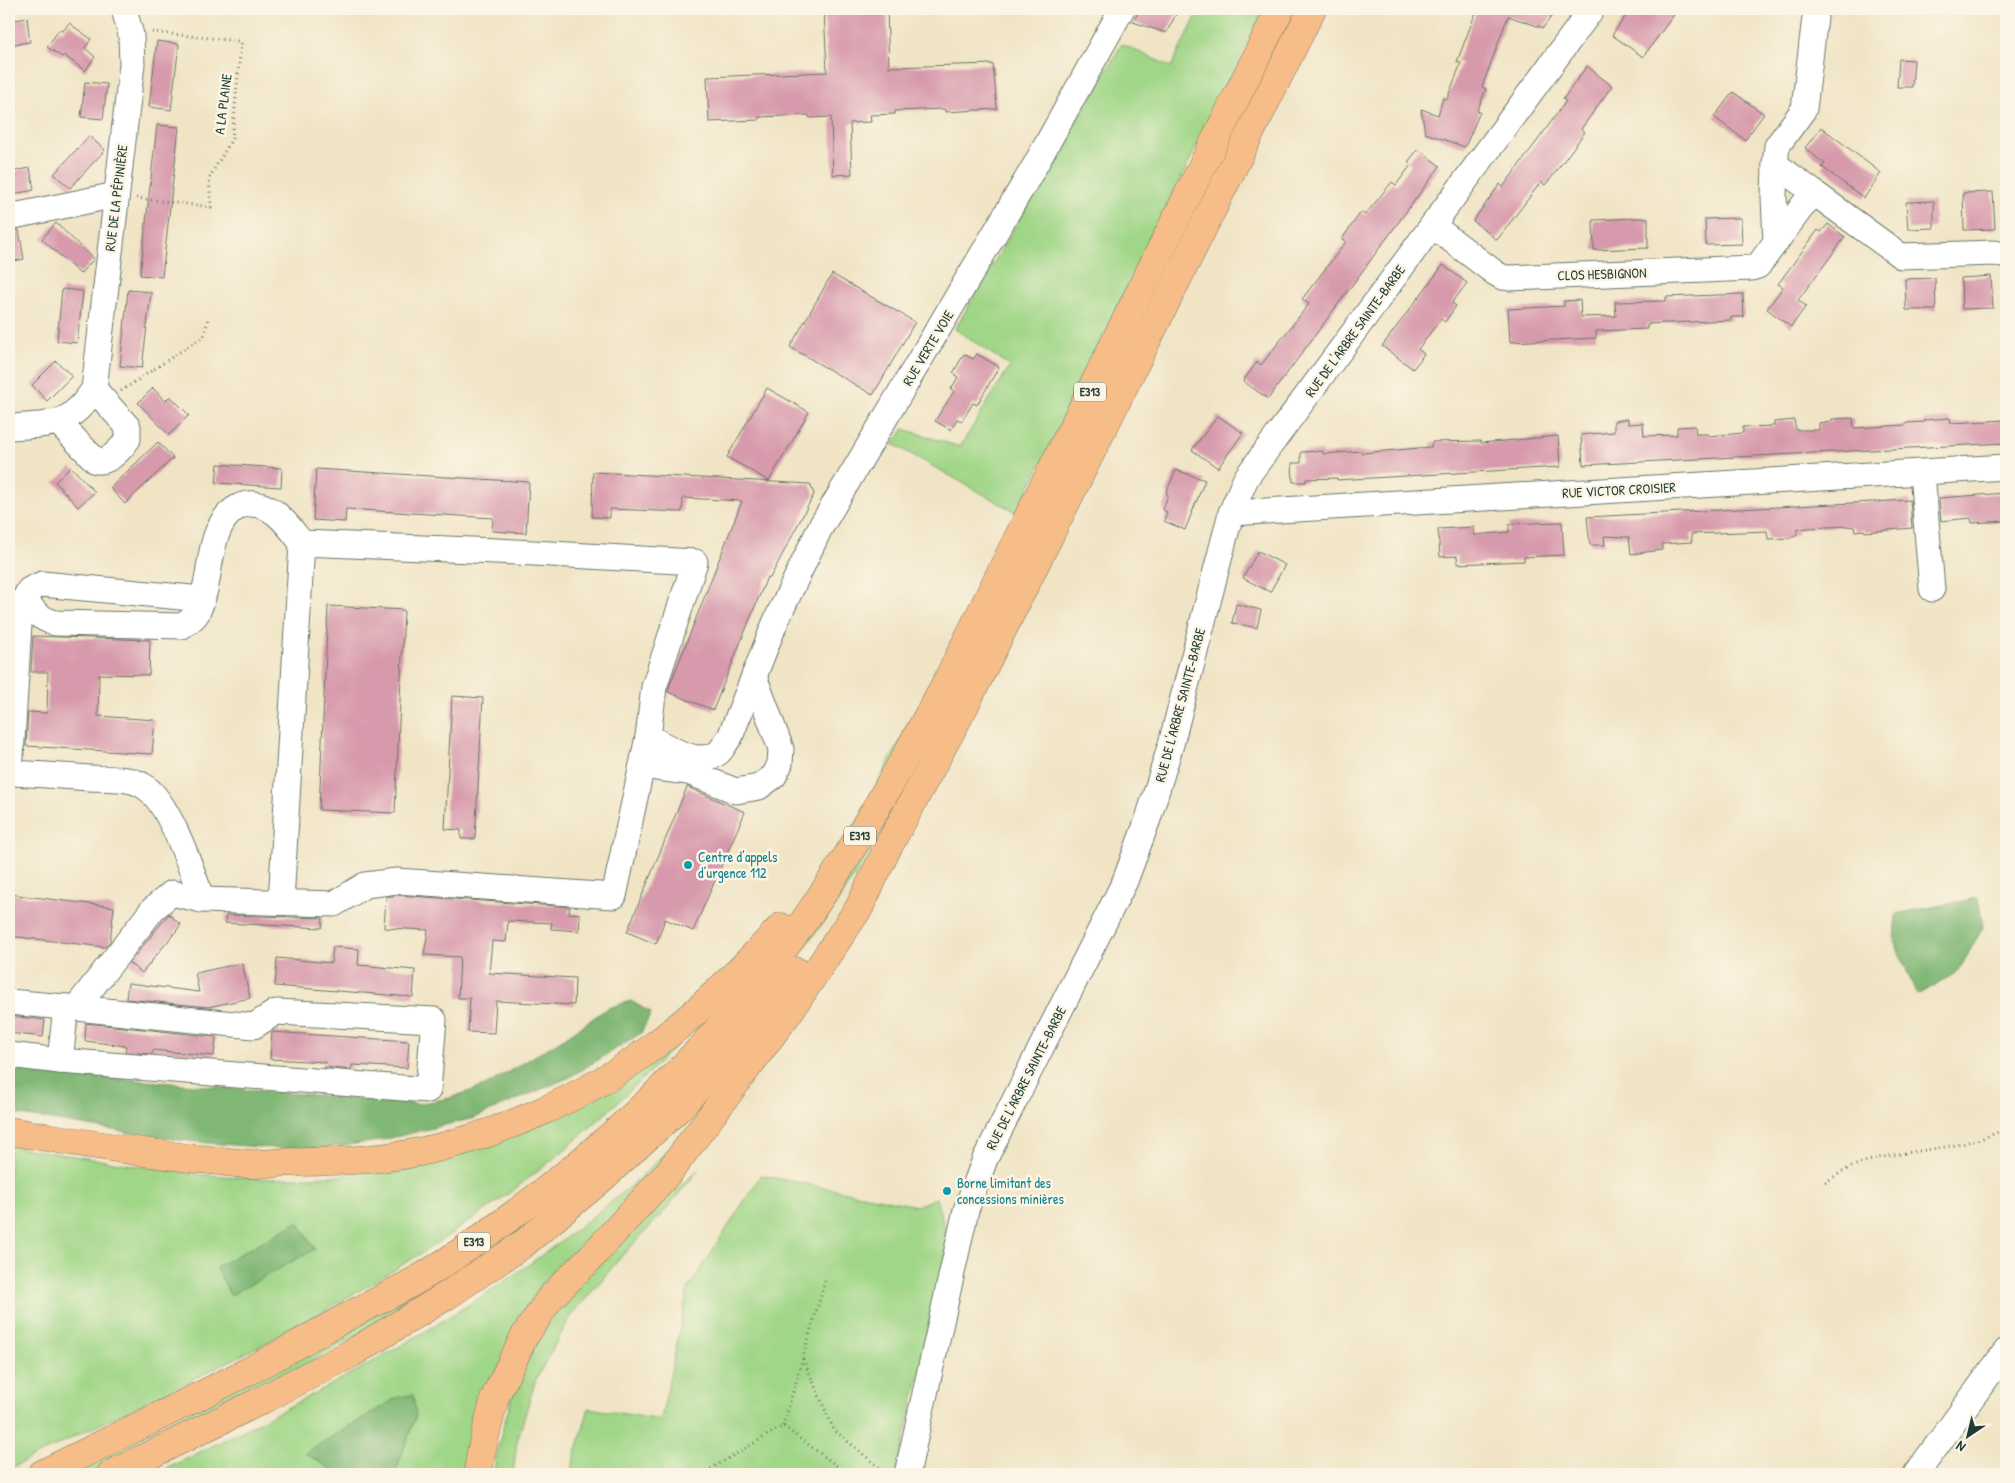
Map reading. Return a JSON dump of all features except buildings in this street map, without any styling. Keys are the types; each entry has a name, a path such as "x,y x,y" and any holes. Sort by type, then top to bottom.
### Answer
{"highway":[{"name":"E313","path":"42,1474 250,1371 424,1275 505,1221 583,1160 654,1098 753,988 820,898 859,837 897,773 947,681 1280,9"},
{"name":"E313","path":"111,1474 262,1400 352,1353 446,1296 522,1245 601,1179 678,1109 753,1027 887,849 964,707 1312,9"},
{"path":"478,1474 481,1452 495,1397 524,1337 550,1298 594,1254 668,1172 789,1012 859,908 887,849"},
{"path":"9,1131 150,1154 248,1164 390,1157 420,1152 479,1136 550,1108 608,1076 645,1052 690,1017 729,981 784,924 820,898"}],"street":[{"name":"RUE DE LA PÉPINIÈRE","path":"100,395 116,195 132,64 131,35 124,9"},
{"name":"RUE VERTE VOIE","path":"719,752 730,737 775,623 820,528 1034,169 1122,9"},
{"name":"RUE DE L'ARBRE SAINTE-BARBE","path":"907,1474 966,1210 985,1159 1128,872 1148,819 1171,744 1231,513 1246,478 1592,9"},
{"path":"1776,242 1774,197 1777,146 1804,110 1816,9"},
{"path":"1775,164 1900,256 1995,253 2006,256"},
{"name":"CLOS HESBIGNON","path":"1433,226 1502,277 1509,278 1752,268 1762,262 1813,192"},
{"path":"9,217 116,195"},
{"path":"9,427 59,423 76,411 88,399 100,395 124,420 129,434 126,443 101,462 92,458 59,423"},
{"name":"RUE VICTOR CROISIER","path":"1231,513 2006,467"},
{"path":"1922,473 1932,589"},
{"path":"26,598 33,611 43,620 56,624 182,626 191,620 197,612 202,599 216,536 226,517 238,506 252,502 274,512 290,527 302,544 281,902"},
{"path":"60,1061 71,1007 153,908 172,893 202,900 334,904 365,885 397,881 614,896 648,737 654,687 695,562 496,551 302,544"},
{"path":"202,599 42,584 29,590 20,608 9,773 124,780 143,786 155,796 164,811 187,857 202,900"},
{"path":"642,766 688,772 736,791 759,787 774,776 780,764 781,748 751,684"},
{"path":"648,737 689,757 706,757 719,752 721,764 729,774 740,782 759,787"},
{"path":"9,1002 254,1026 276,1012 434,1020 428,1090 60,1061 9,1055"},
{"path":"1916,1474 2006,1350"}],"path":[{"name":"A LA PLAINE","path":"116,195 211,207 209,178 232,139 241,44 238,41 153,32 131,35"},
{"path":"100,395 204,336 208,319"},
{"path":"1825,1182 1854,1165 1880,1158 1916,1153 1989,1137 2006,1128"},
{"path":"702,1474 783,1426 824,1281"},
{"path":"802,1359 834,1430 888,1474"},
{"path":"783,1426 848,1474"}],"green space":[{"path":"1200,9 1264,9 1017,513 893,444 904,429 960,447 1010,366 955,329 1122,44 1171,67"},
{"path":"1291,9 1301,9 961,687 879,838 833,909 781,981 598,1174 438,1290 259,1391 91,1474 69,1474 430,1284 774,977"},
{"path":"1978,898 1983,927 1958,972 1917,995 1894,940 1896,914"},
{"path":"631,1001 651,1013 641,1033 570,1077 474,1118 378,1141 323,1148 274,1148 208,1143 156,1137 9,1113 9,1066 51,1073 418,1104 450,1098 485,1086 563,1039 608,1008"},
{"path":"678,1043 651,1071 564,1150 488,1208 408,1262 324,1311 240,1356 9,1469 9,1146 190,1174 268,1179 352,1175 414,1165","holes":["298,1223 314,1249 230,1295 216,1267"]},
{"path":"688,1129 648,1178 553,1282 469,1474 395,1474 416,1415 306,1453 339,1474 156,1474 317,1392 422,1333 474,1301 524,1268 610,1203 646,1172"},
{"path":"698,1170 665,1211 620,1258 569,1319 536,1379 517,1441 513,1474 493,1474 504,1423 515,1390 543,1331 566,1301 599,1265"},
{"path":"761,1175 917,1206 936,1198 950,1246 896,1474 570,1474 589,1408 661,1420 688,1289"},
{"path":"298,1222 315,1249 231,1295 216,1267"},
{"path":"413,1395 416,1415 395,1474 339,1474 305,1453 398,1397"}],"place":[{"name":"Centre d’appels d’urgence 112","path":"688,865"},
{"name":"Borne limitant des concessions minières","path":"947,1191"}]}
